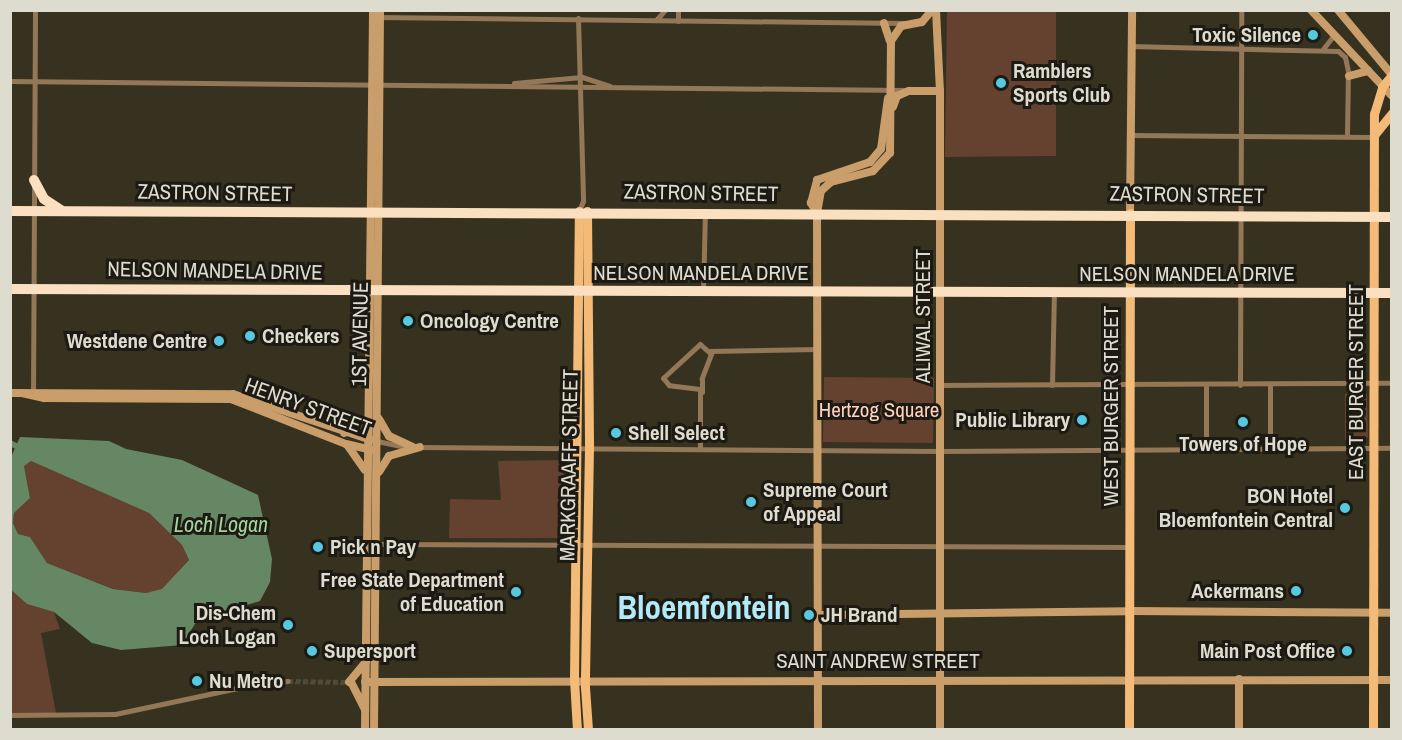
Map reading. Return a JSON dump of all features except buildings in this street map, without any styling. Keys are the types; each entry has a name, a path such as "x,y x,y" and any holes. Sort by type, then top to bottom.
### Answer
{"highway":[{"path":"34,180 44,199 61,210"},
{"name":"ZASTRON STREET","path":"10,211 376,213 583,208 705,212 1130,213 1392,217"},
{"name":"NELSON MANDELA DRIVE","path":"10,290 1392,293"}],"main road":[{"name":"EAST BURGER STREET","path":"1373,729 1374,114 1382,87 1392,75"},
{"path":"1374,136 1382,121 1392,113"},
{"name":"MARKGRAAFF STREET","path":"577,729 574,679 583,208"},
{"name":"WEST BURGER STREET","path":"1129,729 1130,213"},
{"name":"MARKGRAAFF STREET","path":"583,291 590,448 585,680 588,729"}],"street":[{"path":"34,393 35,10"},
{"path":"656,20 665,10"},
{"path":"678,10 678,21"},
{"path":"818,729 817,213 825,185 873,171 886,159 892,145 891,41 895,31 908,23 925,21 934,10"},
{"name":"ALIWAL STREET","path":"934,10 938,25 940,92 941,385 938,615 940,729"},
{"name":"WEST BURGER STREET","path":"1130,213 1132,10"},
{"path":"1240,385 1241,10"},
{"path":"1311,10 1392,96"},
{"path":"1338,10 1392,75"},
{"path":"376,14 938,25"},
{"name":"1ST AVENUE","path":"374,729 366,662 367,476 377,412 376,14"},
{"name":"MARKGRAAFF STREET","path":"578,18 582,77 583,208"},
{"path":"884,23 891,41"},
{"path":"1323,49 1334,35"},
{"path":"1130,46 1338,51 1345,57 1349,76 1347,136"},
{"path":"1349,76 1368,71"},
{"path":"509,84 582,77 610,86"},
{"path":"10,81 509,84 582,89 610,86 940,92"},
{"path":"817,213 811,203 817,180 870,162 882,149 890,90"},
{"path":"892,114 897,96 909,90"},
{"path":"1131,135 1374,136"},
{"path":"703,291 705,212"},
{"name":"1ST AVENUE","path":"365,729 376,544 377,478 368,417 375,292"},
{"path":"1052,385 1054,293"},
{"path":"700,449 702,392 710,351 705,344 697,344 663,378 669,386 692,385 702,392"},
{"path":"710,351 818,349"},
{"path":"941,385 1392,383"},
{"path":"1206,385 1206,439"},
{"path":"1270,385 1270,439"},
{"name":"HENRY STREET","path":"10,393 233,394 372,445"},
{"name":"HENRY STREET","path":"34,393 231,399 346,444 416,447"},
{"path":"377,412 389,436 416,447"},
{"path":"342,433 354,430 368,417"},
{"path":"346,444 362,463 367,476"},
{"path":"377,478 388,456 416,447 940,451 1392,448"},
{"path":"376,544 818,548 1128,547"},
{"path":"818,615 1129,611 1392,614"},
{"path":"349,682 366,662"},
{"path":"1239,678 1239,729"},
{"name":"SAINT ANDREW STREET","path":"369,682 574,679 1239,678 1392,680"},
{"path":"10,715 115,714 247,686 288,681"},
{"path":"349,682 369,682"},
{"path":"349,682 365,710"}],"green space":[{"name":"Ramblers Sports Club","path":"947,11 1056,11 1056,156 945,157"},
{"name":"Hertzog Square","path":"824,377 934,378 933,443 823,442"},
{"path":"1345,394 1367,394 1368,437 1364,440 1345,440"},
{"path":"565,460 564,538 449,538 450,499 501,500 498,461"},
{"path":"31,461 149,513 182,545 189,560 162,590 146,593 114,589 47,563 30,537 18,534 13,523 14,513 30,498 24,466"},
{"path":"10,589 27,604 54,612 60,629 41,633 56,713 11,713"}],"water":[{"name":"Loch Logan","path":"20,437 109,441 126,449 182,460 258,495 272,559 270,582 260,601 198,619 182,645 121,650 92,643 54,612 27,604 10,589 11,457","holes":["31,461 149,513 182,545 189,560 162,589 146,593 113,589 47,563 30,537 18,534 13,523 14,513 30,498 24,466"]}],"waterway":[{"path":"10,443 16,446"}],"tunnel":[{"path":"288,681 348,682"}],"place":[{"name":"Toxic Silence","path":"1313,35"},
{"name":"Ramblers Sports Club","path":"1001,83"},
{"name":"Oncology Centre","path":"408,321"},
{"name":"Checkers","path":"250,336"},
{"name":"Westdene Centre","path":"219,341"},
{"name":"Public Library","path":"1082,420"},
{"name":"Towers of Hope","path":"1243,422"},
{"name":"Shell Select","path":"616,433"},
{"name":"Supreme Court of Appeal","path":"751,502"},
{"name":"BON Hotel Bloemfontein Central","path":"1345,508"},
{"name":"Pick n Pay","path":"318,547"},
{"name":"Ackermans","path":"1296,591"},
{"name":"Free State Department of Education","path":"516,592"},
{"name":"JH Brand","path":"809,615"},
{"name":"Dis-Chem Loch Logan","path":"288,625"},
{"name":"Supersport","path":"312,651"},
{"name":"Main Post Office","path":"1347,651"},
{"name":"Nu Metro","path":"197,681"}],"district":[{"name":"Bloemfontein","path":"704,608"}]}
